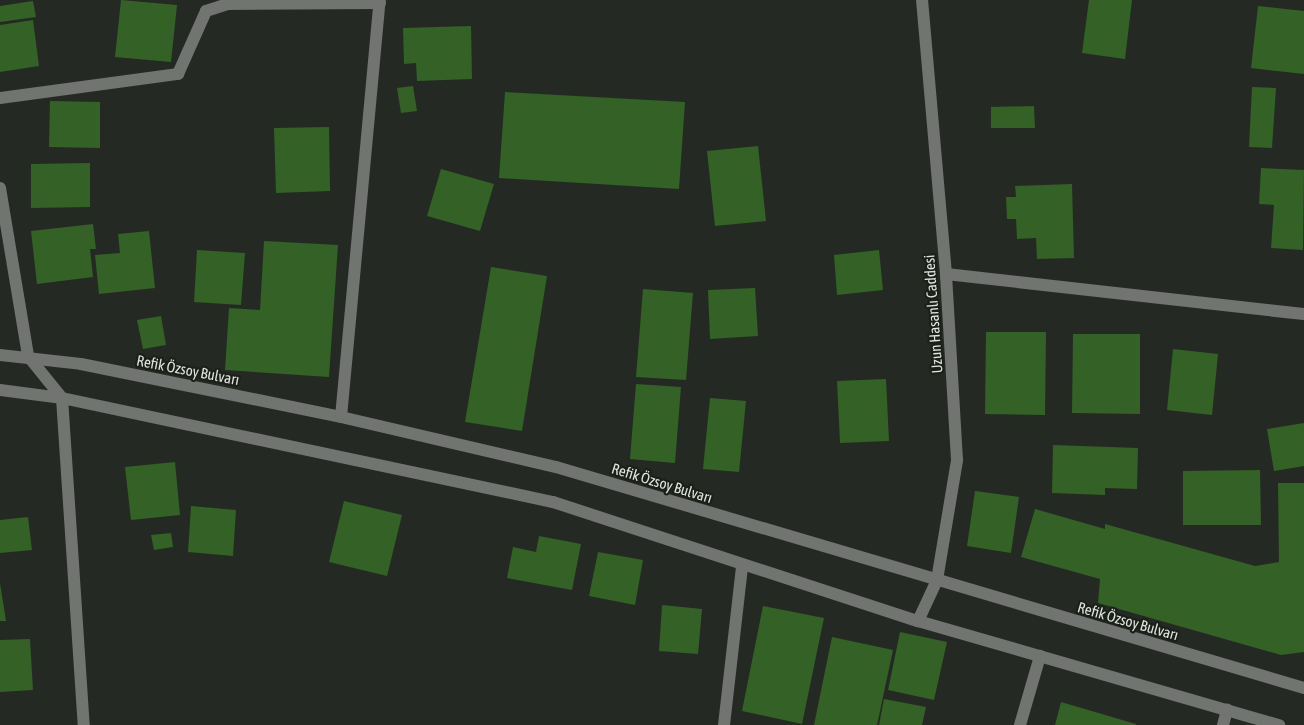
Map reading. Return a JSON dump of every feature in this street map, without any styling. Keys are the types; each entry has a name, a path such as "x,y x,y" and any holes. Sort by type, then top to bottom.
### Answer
{"street":[{"name":"Uzun Hasanlı Caddesi","path":"918,621 937,580 957,460 946,274 922,0"},
{"path":"0,98 178,75 206,11 227,4 380,1 340,417"},
{"path":"0,188 28,356 63,398 84,725"},
{"path":"946,274 1304,314"},
{"name":"Refik Özsoy Bulvarı","path":"0,355 28,356 340,417 556,467 1304,688"},
{"path":"0,390 63,398 553,502 742,567 918,621 1280,725"},
{"path":"724,725 742,567"},
{"path":"1020,725 1040,656"},
{"path":"1223,725 1227,710"}],"building":[{"path":"121,0 177,5 171,62 115,57"},
{"path":"1089,0 1132,0 1125,59 1082,53"},
{"path":"33,1 36,17 0,22 0,6"},
{"path":"1258,6 1304,11 1304,74 1251,68"},
{"path":"33,20 39,66 0,72 0,25"},
{"path":"471,26 472,79 417,81 416,63 404,64 403,28"},
{"path":"413,86 417,111 401,113 397,88"},
{"path":"1252,87 1276,88 1272,148 1249,147"},
{"path":"505,92 685,102 679,189 499,178"},
{"path":"50,101 100,102 100,148 49,147"},
{"path":"1034,106 1035,128 991,128 991,107"},
{"path":"329,127 330,191 276,193 274,128"},
{"path":"758,146 766,221 715,226 707,151"},
{"path":"90,163 90,207 31,208 31,164"},
{"path":"1261,168 1304,170 1303,250 1271,248 1274,205 1259,204"},
{"path":"441,169 494,184 480,231 427,216"},
{"path":"1072,184 1074,258 1037,259 1036,238 1017,239 1016,219 1007,219 1006,197 1016,197 1015,186"},
{"path":"93,224 96,249 90,249 93,277 37,284 31,231"},
{"path":"149,231 155,288 99,294 95,255 120,253 118,234"},
{"path":"264,241 338,245 329,377 225,370 229,308 260,310"},
{"path":"197,250 245,253 241,305 194,302"},
{"path":"879,250 883,290 837,295 834,255"},
{"path":"491,267 547,276 522,431 465,422"},
{"path":"755,288 758,336 710,339 708,290"},
{"path":"643,289 693,293 686,380 636,377"},
{"path":"161,316 166,345 143,349 137,320"},
{"path":"986,332 1046,332 1045,415 985,414"},
{"path":"1073,334 1140,334 1140,414 1072,413"},
{"path":"1173,349 1218,354 1212,415 1167,410"},
{"path":"886,379 889,441 840,443 837,381"},
{"path":"636,384 681,387 675,463 630,459"},
{"path":"710,398 746,401 739,472 703,469"},
{"path":"1304,423 1304,466 1274,471 1267,429"},
{"path":"1053,445 1138,448 1137,489 1105,488 1105,495 1052,493"},
{"path":"175,462 180,515 131,520 125,467"},
{"path":"1260,470 1261,525 1183,525 1183,471"},
{"path":"1278,483 1304,483 1304,652 1281,655 1098,603 1100,579 1021,557 1035,509 1105,529 1105,524 1255,566 1279,562"},
{"path":"975,491 1019,497 1011,553 967,546"},
{"path":"344,501 402,515 387,576 329,562"},
{"path":"191,506 236,510 233,556 188,552"},
{"path":"28,517 32,550 0,553 0,520"},
{"path":"171,533 173,547 154,550 151,535"},
{"path":"539,536 581,544 572,590 507,578 513,547 536,552"},
{"path":"598,552 643,560 635,605 589,596"},
{"path":"0,583 6,621 0,621"},
{"path":"662,605 702,609 698,654 659,651"},
{"path":"763,606 824,618 802,724 742,711"},
{"path":"900,632 947,642 934,700 888,690"},
{"path":"832,637 893,650 877,725 814,725"},
{"path":"30,639 33,690 0,692 0,640"},
{"path":"884,699 926,707 922,725 879,725"},
{"path":"1061,702 1136,724 1136,725 1055,725"}]}
